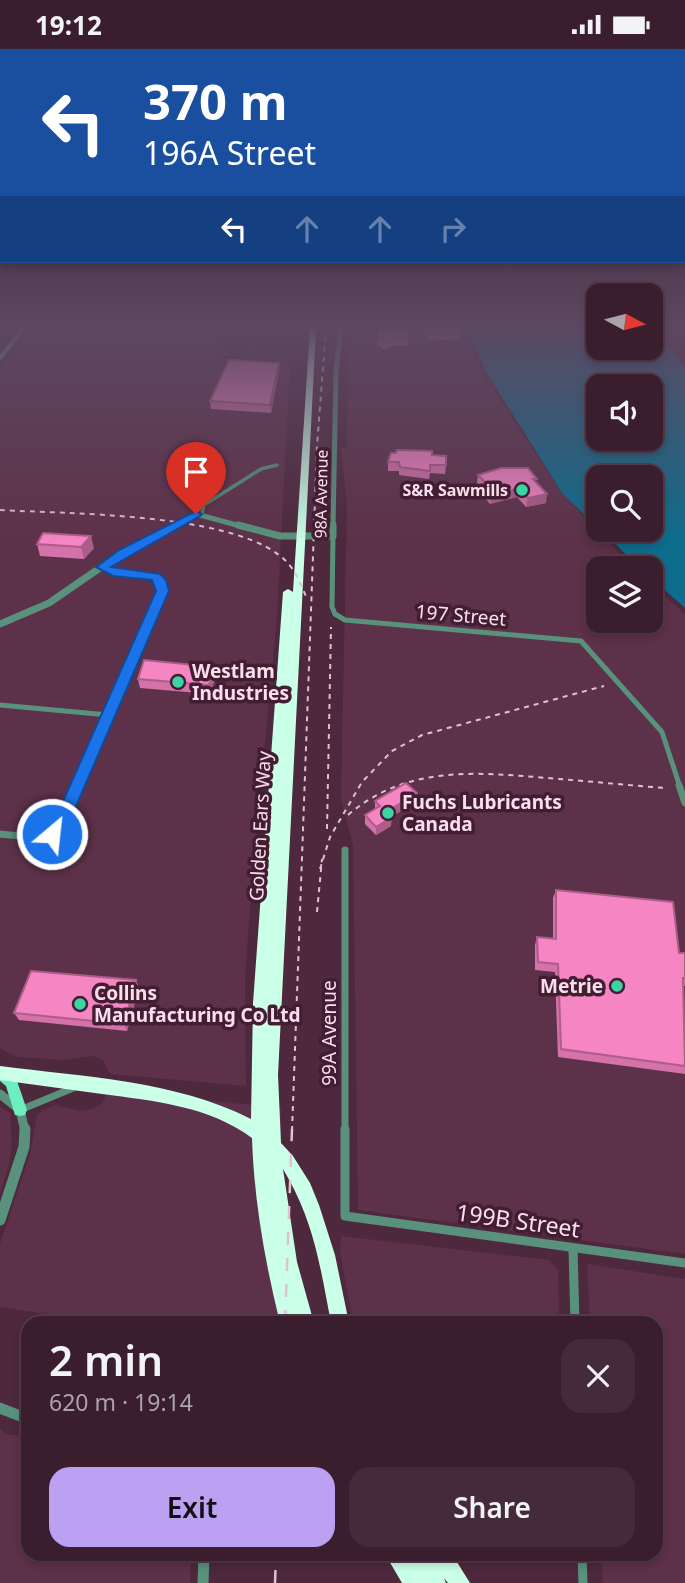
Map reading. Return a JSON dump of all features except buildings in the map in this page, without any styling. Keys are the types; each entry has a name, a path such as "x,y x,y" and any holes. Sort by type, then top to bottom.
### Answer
{"highway":[{"name":"Golden Ears Way","path":"287,1316 273,1256 262,1191 257,1112 264,1040 302,400"},
{"name":"Golden Ears Way","path":"297,507 307,400"},
{"name":"Golden Ears Way","path":"264,1040 275,1180 285,1244 303,1316"},
{"path":"0,1073 192,1100 226,1112 257,1131 291,1167 310,1203 323,1241 339,1316"},
{"path":"400,1561 414,1583"},
{"path":"422,1561 436,1583"},
{"path":"445,1561 460,1583"}],"main road":[{"path":"0,1073 10,1082 20,1110"}],"street":[{"name":"98A Avenue","path":"335,400 331,607 339,617"},
{"path":"202,513 204,505 261,469 277,465"},
{"path":"0,624 49,603 138,544 202,513 272,534 333,537"},
{"path":"0,834 38,838 52,834 59,827 162,591 160,580 156,577 113,572 102,567"},
{"name":"197 Street","path":"339,617 360,623 581,641 662,732 685,803"},
{"path":"0,705 108,715"},
{"name":"99A Avenue","path":"345,850 345,1216"},
{"path":"20,1110 86,1083"},
{"path":"0,1094 20,1110 25,1123 24,1147 0,1220"},
{"name":"199B Street","path":"345,1216 685,1263"},
{"path":"573,1248 575,1316"},
{"path":"0,1408 21,1416"},
{"path":"203,1583 204,1561"},
{"path":"582,1561 583,1583"}],"shaded area":[{"path":"0,400 288,400 277,618 245,978 246,1086 110,1074 103,1060 93,1056 65,1060 16,1057 0,1048"},
{"path":"347,400 500,400 562,493 586,518 586,542 608,542 622,556 586,556 586,633 663,633 663,595 685,614 685,1254 358,1210 353,845 341,798 347,504 341,448 347,448"},
{"path":"109,1090 281,1108 279,1316 58,1316 0,1307 0,1244 30,1154 37,1115 55,1105 80,1111 101,1104"},
{"path":"0,1107 10,1113 12,1143 0,1194"},
{"path":"341,1236 549,1260 558,1270 559,1316 352,1316 340,1252"},
{"path":"587,1264 685,1279 685,1583 603,1583 601,1561 663,1561 663,1316 590,1316"},
{"path":"0,1429 6,1434 21,1436 21,1561 191,1561 190,1583 0,1583"}],"water":[{"path":"504,400 586,400 586,451 663,451 663,400 685,400 685,608 663,589 663,556 628,556 613,542 663,542 663,465 586,465 586,516 562,493"}],"railway":[{"path":"292,1131 321,400"},
{"path":"0,510 145,518 222,531 254,541 279,555 293,569 307,599"},
{"path":"327,829 331,627"},
{"path":"322,864 330,837 362,782 392,751 422,735 604,686"},
{"path":"348,815 370,799 394,787 443,775 494,774 665,788"},
{"path":"322,859 322,864"},
{"path":"317,912 322,864"},
{"path":"320,869 322,864"},
{"path":"285,1316 292,1129"},
{"path":"275,1583 276,1561"}],"place":[{"name":"S&R Sawmills","path":"522,490"},
{"name":"Westlam Industries","path":"178,682"},
{"name":"Fuchs Lubricants Canada","path":"388,813"},
{"name":"Metrie","path":"617,986"},
{"name":"Collins Manufacturing Co Ltd","path":"80,1004"}],"route":[{"path":"52,834 59,827 162,591 160,580 156,577 113,572 102,567 123,552 196,514"}]}
